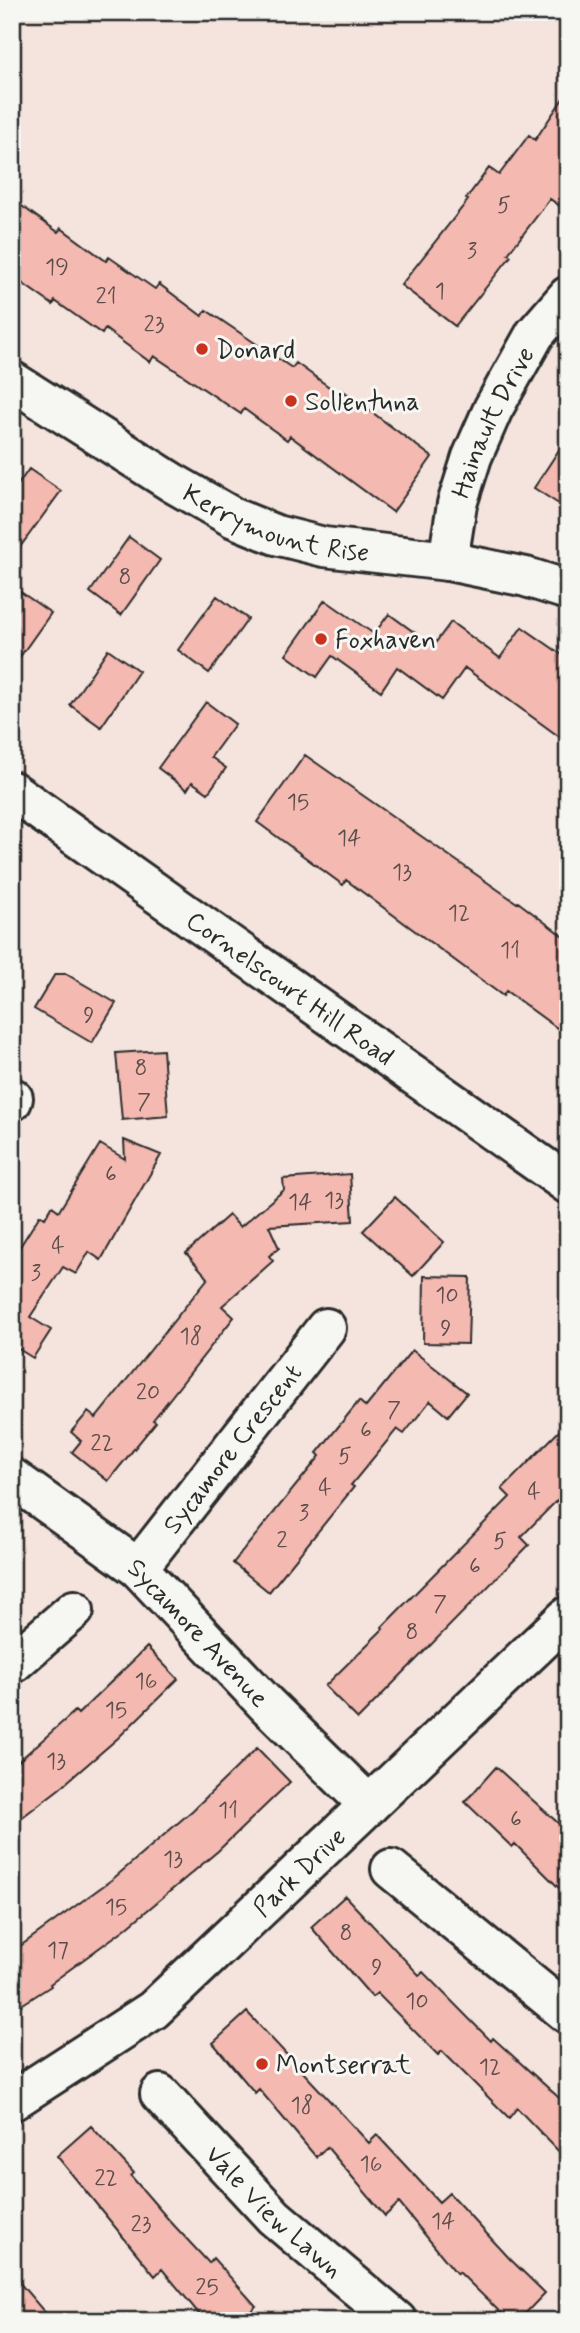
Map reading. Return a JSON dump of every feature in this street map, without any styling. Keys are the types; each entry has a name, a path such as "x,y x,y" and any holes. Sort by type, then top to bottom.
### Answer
{"street":[{"name":"Hainault Drive","path":"448,561 457,504 472,457 493,409 536,334 568,296"},
{"name":"Kerrymount Rise","path":"12,381 173,483 234,518 276,535 324,547 448,561 526,577 568,590"},
{"name":"Cornelscourt Hill Road","path":"12,791 568,1184"},
{"name":"Sycamore Crescent","path":"138,1568 326,1328"},
{"name":"Sycamore Avenue","path":"12,1478 138,1568 266,1704 369,1805"},
{"path":"12,1664 74,1610"},
{"name":"Park Drive","path":"12,2101 153,2010 568,1616"},
{"path":"391,1869 568,2014"},
{"name":"Vale View Lawn","path":"160,2094 274,2217 397,2321"}],"building":[{"path":"568,91 568,212 550,199 508,254 511,256 455,326 401,285 468,200 466,199 489,168 499,175 529,135 535,140"},
{"path":"12,199 58,232 61,228 106,261 109,257 155,289 159,284 202,316 206,310 292,368 296,363 339,394 342,390 432,457 393,512 290,436 287,440 244,409 241,414 154,356 150,362 105,329 102,334 55,301 53,305 12,276"},
{"path":"568,436 568,510 534,488"},
{"path":"29,469 61,491 12,558 12,493"},
{"path":"129,537 160,560 121,615 90,592"},
{"path":"12,586 51,613 12,668"},
{"path":"217,596 248,619 209,673 178,650"},
{"path":"325,600 374,634 389,614 433,646 451,622 500,658 522,627 568,659 568,743 465,668 442,700 397,667 381,691 332,656 317,677 286,655"},
{"path":"108,649 139,671 101,727 70,705"},
{"path":"206,702 235,724 211,757 226,768 208,793 192,782 187,790 158,768"},
{"path":"305,755 518,902 568,940 568,1036 506,991 503,996 346,880 343,885 257,822"},
{"path":"55,974 66,974 116,1003 92,1043 34,1009"},
{"path":"163,1050 168,1116 122,1120 116,1053"},
{"path":"124,1140 161,1155 101,1260 89,1252 76,1274 63,1267 30,1317 51,1330 33,1358 12,1345 12,1259 40,1215 45,1218 52,1206 59,1211 100,1144 125,1159"},
{"path":"350,1174 353,1221 269,1226 279,1248 269,1256 273,1261 222,1306 234,1317 153,1420 156,1422 108,1481 72,1452 81,1441 71,1432 88,1412 96,1418 208,1278 186,1253 229,1215 240,1227 284,1190 283,1179"},
{"path":"395,1197 444,1242 413,1276 363,1231"},
{"path":"424,1276 470,1277 468,1344 423,1343"},
{"path":"412,1350 467,1393 448,1416 430,1401 404,1434 397,1429 269,1592 233,1563 320,1456 317,1453 359,1401 366,1407"},
{"path":"568,1422 568,1489 521,1537 529,1545 358,1719 325,1686 510,1497 502,1489"},
{"path":"147,1647 178,1679 118,1738 12,1825 12,1767 75,1711 78,1714"},
{"path":"257,1748 290,1782 218,1851 125,1929 50,1984 51,1986 12,2011 12,1952 114,1878 193,1810"},
{"path":"496,1767 568,1832 568,1897 515,1844 512,1847 465,1802"},
{"path":"345,1896 419,1975 423,1972 491,2041 493,2038 568,2106 568,2161 517,2108 509,2118 442,2051 438,2055 377,1993 372,1997 311,1927"},
{"path":"247,2012 369,2143 377,2135 439,2202 449,2193 545,2293 518,2321 509,2321 459,2272 457,2274 399,2203 385,2216 327,2147 316,2157 259,2089 255,2093 213,2043"},
{"path":"91,2126 134,2173 131,2176 169,2220 209,2263 213,2258 256,2306 241,2321 205,2321 162,2269 155,2276 57,2156"},
{"path":"12,2274 52,2321 12,2321"}],"place":[{"name":"Donard","path":"202,349"},
{"name":"Sollentuna","path":"291,401"},
{"name":"Foxhaven","path":"321,639"},
{"name":"Montserrat","path":"262,2064"}]}
